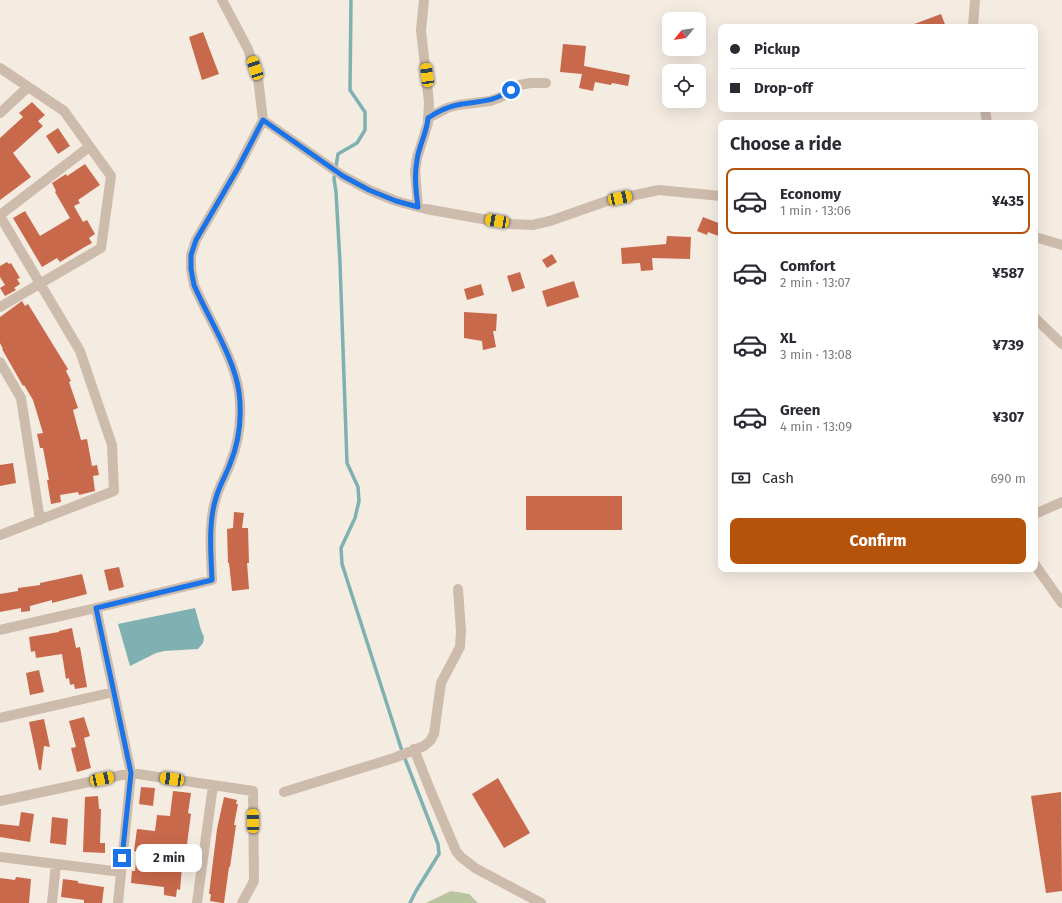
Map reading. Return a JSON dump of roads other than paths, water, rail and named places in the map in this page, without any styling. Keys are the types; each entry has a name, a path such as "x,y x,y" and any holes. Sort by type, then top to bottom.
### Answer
{"street":[{"path":"0,630 212,580 213,511 216,498 230,466 235,449 239,427 240,407 236,376 194,285 191,269 191,255 196,240 234,175 263,120 258,78 248,49 222,0"},
{"path":"418,207 415,170 417,158 426,131 429,89 420,30 424,0"},
{"path":"973,24 975,0"},
{"path":"0,68 64,111 111,176 101,248 0,307"},
{"path":"428,118 446,108 490,101 501,97 520,85 530,83 546,83"},
{"path":"0,113 28,87"},
{"path":"263,120 343,176 369,190 396,201 418,207 511,224 532,225 607,201 659,190 718,196"},
{"path":"0,535 114,491 112,445 80,351 0,216 89,147"},
{"path":"1038,238 1062,245"},
{"path":"1038,321 1062,344"},
{"path":"0,362 21,398 40,520"},
{"path":"1038,513 1062,502"},
{"path":"1038,570 1062,603"},
{"path":"284,792 394,758 424,746 430,741 434,734 441,683 460,647 461,631 458,589"},
{"path":"96,608 131,773 118,903"},
{"path":"0,718 114,692"},
{"path":"414,749 456,851 475,868 541,903"},
{"path":"0,801 131,773 253,791 254,881 242,903"},
{"path":"197,903 213,785"},
{"path":"0,858 121,872"},
{"path":"52,903 56,864"}],"water":[{"path":"195,608 204,637 203,643 198,649 164,651 156,653 130,666 118,624"}],"waterway":[{"path":"351,0 350,90 365,112 365,130 357,143 338,154 334,179 340,263 347,463 358,487 359,501 355,518 341,548 342,564 402,751 438,844 439,854 410,903"}]}
